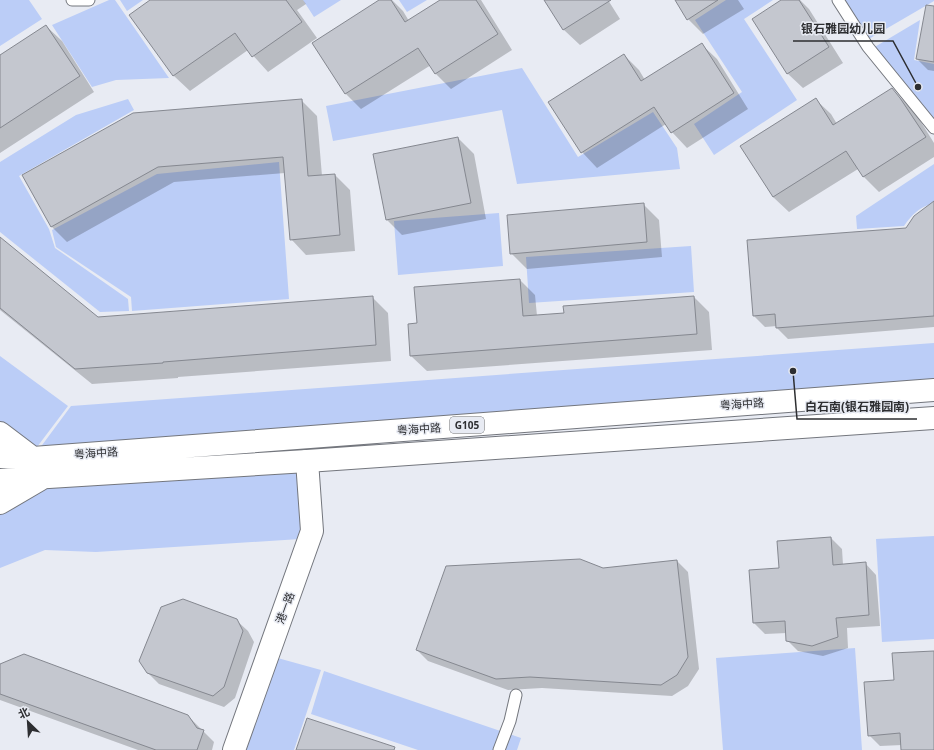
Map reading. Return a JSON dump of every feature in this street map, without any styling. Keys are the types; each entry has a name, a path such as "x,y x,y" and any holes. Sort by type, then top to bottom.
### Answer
{"main road":[{"name":"粤海中路","path":"0,457 32,458 934,390"},
{"name":"粤海中路","path":"0,480 307,461 934,418"},
{"path":"0,433 32,458"},
{"name":"港一路","path":"234,750 312,532 307,461"},
{"path":"0,503 44,477"}],"lane":[{"path":"72,0 89,0"},
{"path":"838,0 868,47 934,128"},
{"path":"499,750 510,721 516,695"}],"shaded area":[{"path":"0,0 29,0 42,19 0,46"},
{"path":"109,0 115,0 169,78 116,80 92,87 52,25"},
{"path":"120,0 143,0 127,11"},
{"path":"303,0 341,0 314,17"},
{"path":"399,0 427,0 407,12"},
{"path":"726,0 773,0 744,19 797,100 714,155 694,124 742,92 695,20"},
{"path":"842,0 934,0 934,1 867,40"},
{"path":"920,20 914,60 934,64 934,122 873,48"},
{"path":"522,68 578,157 653,112 677,148 680,169 517,184 502,110 333,141 326,106"},
{"path":"128,99 134,110 19,176 49,229 55,248 128,299 129,311 100,312 0,232 0,162 76,115"},
{"path":"279,162 289,299 132,311 131,297 56,247 52,230 157,174"},
{"path":"934,164 934,203 917,212 904,226 857,229 856,216"},
{"path":"499,213 503,266 398,275 394,221"},
{"path":"691,246 694,292 529,303 526,257"},
{"path":"934,343 934,392 34,456 71,406"},
{"path":"0,356 68,406 34,451 0,431"},
{"path":"299,467 303,531 300,539 96,552 45,550 0,568 0,509 46,482"},
{"path":"934,536 934,639 882,642 876,539"},
{"path":"855,648 862,750 723,750 716,658"},
{"path":"274,657 321,670 294,750 241,750"},
{"path":"324,671 521,738 517,750 418,750 311,714"}],"building":[{"path":"150,0 286,0 302,22 252,57 235,33 173,76 129,15"},
{"path":"379,0 391,0 405,22 440,0 476,0 498,34 435,74 418,48 345,94 312,43"},
{"path":"544,0 611,0 563,30"},
{"path":"675,0 718,0 687,20"},
{"path":"781,0 799,0 829,47 787,74 752,19"},
{"path":"926,5 934,6 934,62 916,59"},
{"path":"46,25 80,76 0,128 0,55"},
{"path":"702,43 734,93 671,133 654,107 581,153 548,102 624,54 641,81"},
{"path":"892,88 926,137 863,177 846,151 773,197 740,146 816,98 833,125"},
{"path":"302,99 308,176 335,174 340,235 290,240 283,157 158,167 51,227 22,175 133,113"},
{"path":"458,137 471,203 386,220 373,154"},
{"path":"934,201 934,316 776,328 775,314 753,316 747,240 906,228 914,216"},
{"path":"644,203 647,242 510,254 507,215"},
{"path":"0,237 98,317 373,296 376,345 75,369 0,308"},
{"path":"520,279 523,316 564,313 563,306 694,296 697,334 410,356 408,324 417,323 414,287"},
{"path":"831,537 833,565 866,562 869,615 836,618 838,637 812,646 786,641 785,621 753,623 749,570 779,568 777,541"},
{"path":"580,559 603,568 677,560 688,657 677,675 661,685 530,677 496,679 416,650 446,566"},
{"path":"183,599 237,619 243,631 224,687 213,696 147,673 139,661 161,607"},
{"path":"934,651 934,750 901,750 900,733 868,736 864,682 894,680 892,653"},
{"path":"24,654 188,715 197,728 204,730 197,750 156,750 0,694 0,664"},
{"path":"307,718 395,747 394,750 296,750"}],"place":[{"name":"银石雅园幼儿园","path":"918,87"},
{"name":"白石南(银石雅园南)","path":"793,371"}]}
